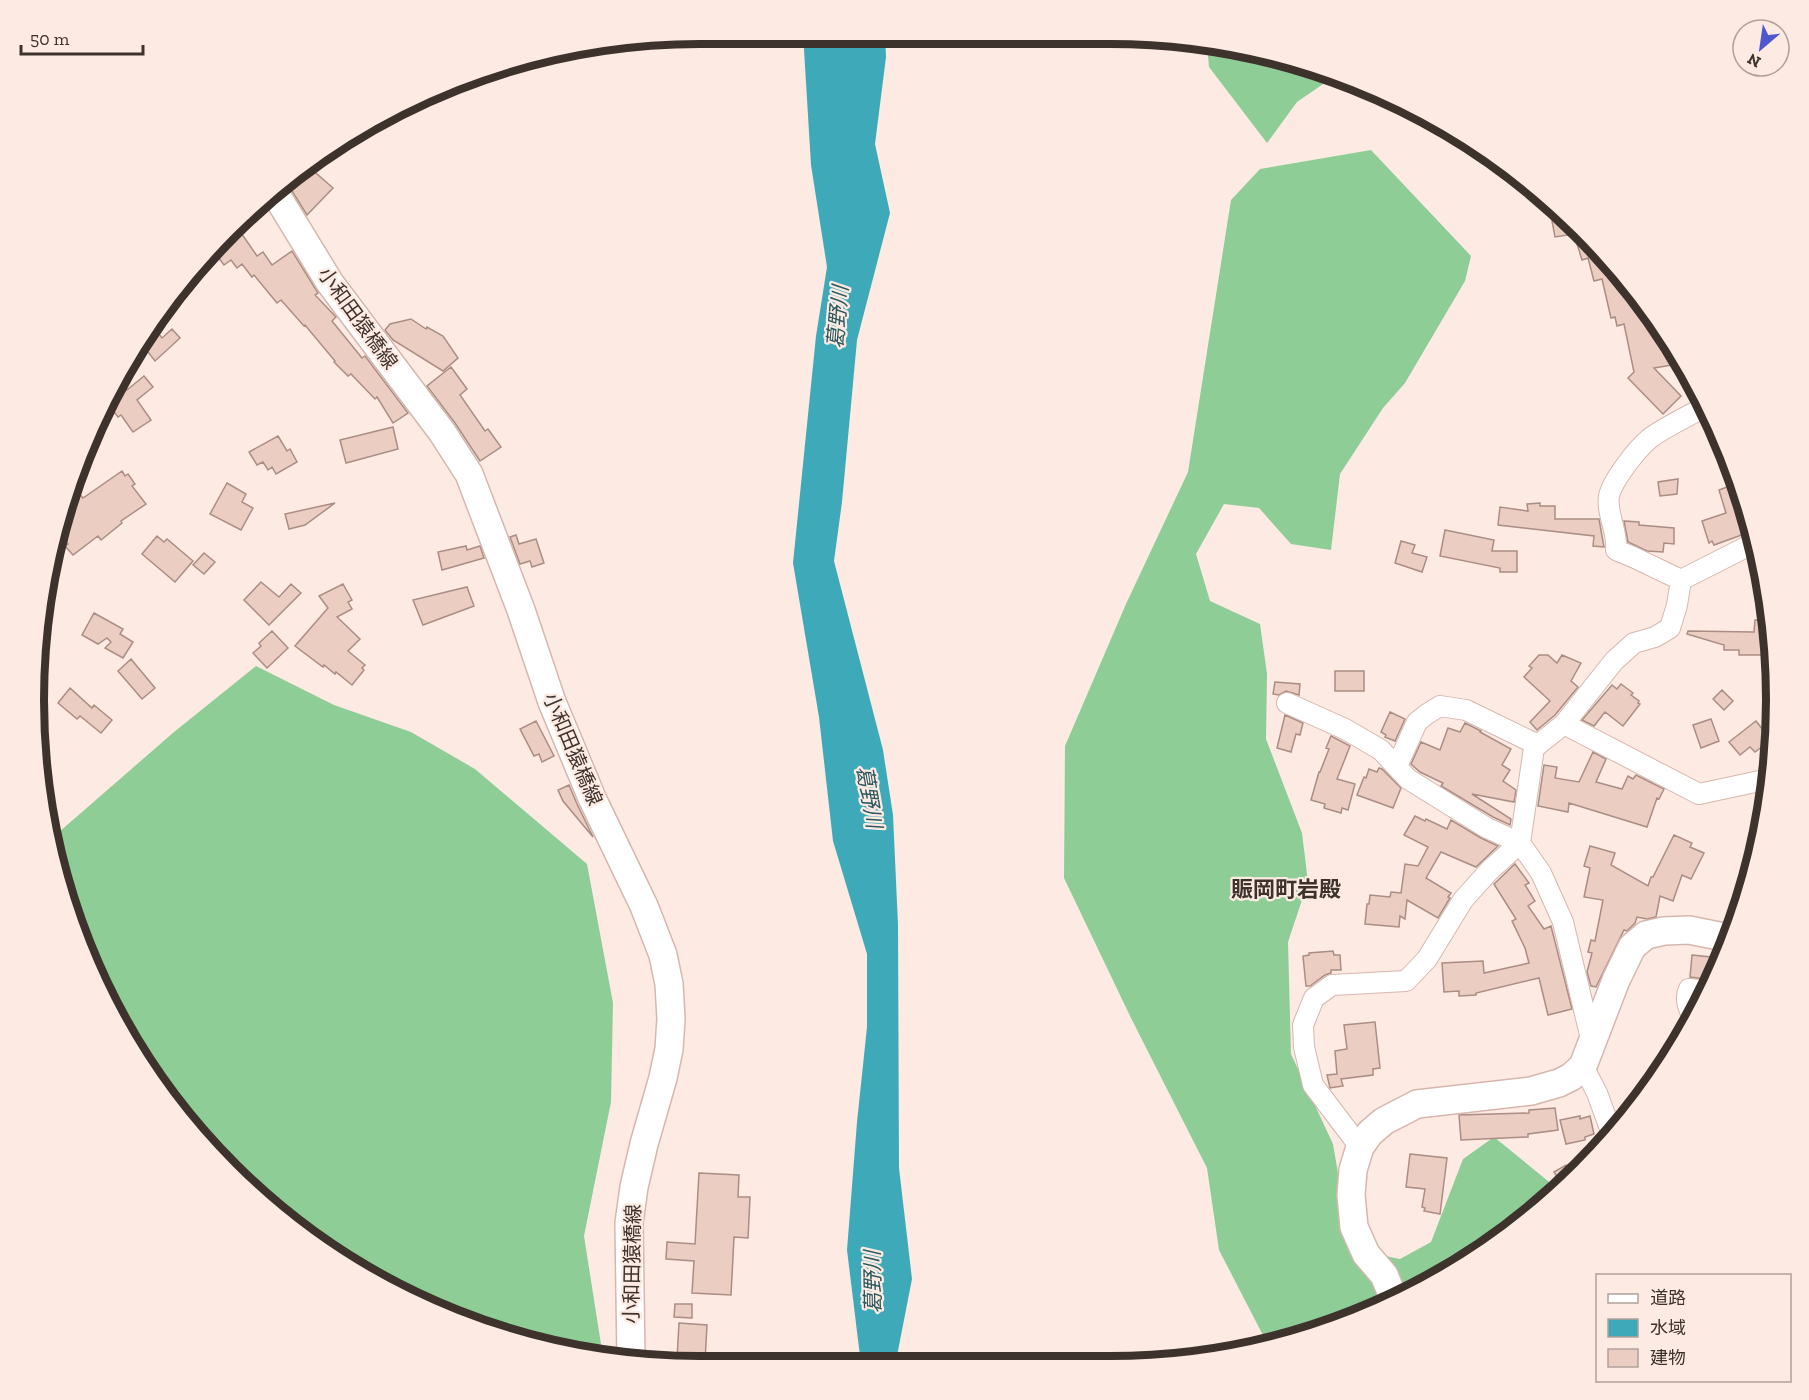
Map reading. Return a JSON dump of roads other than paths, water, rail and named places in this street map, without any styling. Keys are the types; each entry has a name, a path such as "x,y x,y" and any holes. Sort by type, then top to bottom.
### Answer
{"main road":[{"name":"小和田猿橋線","path":"277,198 330,282 442,432 469,474 521,610 552,702 592,798 644,906 663,955 669,984 671,1019 669,1049 641,1155 629,1223 631,1353"},
{"path":"1391,1293 1384,1275 1366,1254 1354,1227 1350,1195 1353,1170 1360,1148 1371,1133 1384,1121 1417,1104 1531,1091 1571,1077 1587,1055 1632,947 1646,935 1664,931 1689,930 1721,936"}],"street":[{"path":"1681,580 1617,550 1617,539 1609,505 1610,494 1620,472 1648,440 1698,410"},
{"path":"1681,580 1747,547"},
{"path":"1360,1148 1313,1085 1304,1047 1303,1025 1314,998 1332,985 1406,981 1427,959 1463,900 1490,870 1520,843 1534,748 1564,724 1595,688 1614,661 1634,643 1655,637 1670,628 1681,580"},
{"path":"1287,703 1345,729 1381,750 1408,779 1487,828 1520,843 1541,873 1563,922 1587,1055 1609,1126"},
{"path":"1397,766 1417,722 1440,706 1466,710 1538,745"},
{"path":"1564,724 1699,794 1760,781"},
{"path":"1688,1009 1686,994 1689,990 1698,990"}],"water":[{"name":"葛野川","path":"804,44 885,44 886,57 875,144 890,213 857,340 842,502 834,561 883,750 893,815 898,925 899,1168 912,1279 897,1356 860,1356 847,1250 867,1027 867,954 833,841 819,717 793,563 816,336 827,267 811,165"}],"district":[{"name":"賑岡町岩殿","path":"1286,889"}]}
